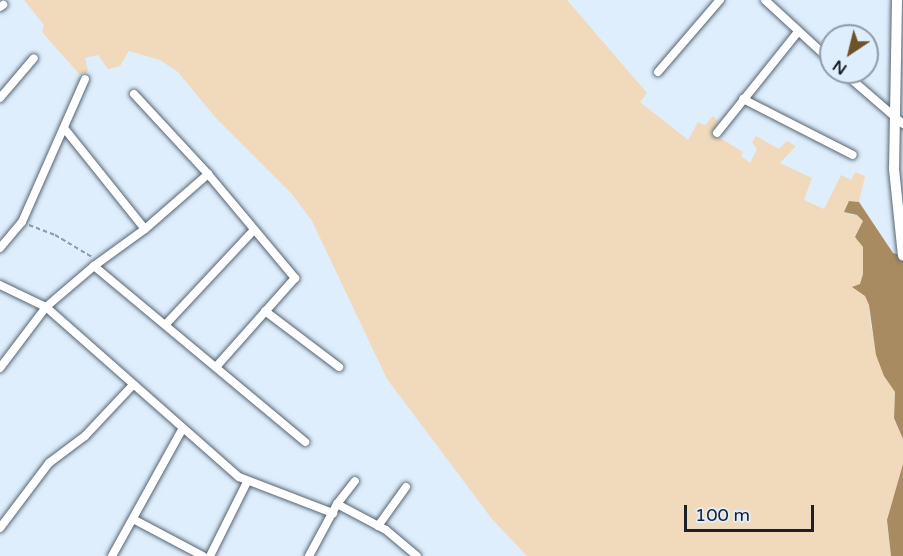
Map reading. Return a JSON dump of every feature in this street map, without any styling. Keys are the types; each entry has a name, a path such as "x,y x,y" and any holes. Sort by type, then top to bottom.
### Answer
{"main road":[{"path":"897,0 896,54 899,122 894,169 903,256"}],"street":[{"path":"658,72 720,0"},
{"path":"765,0 819,50"},
{"path":"717,134 798,32"},
{"path":"896,54 903,41"},
{"path":"0,98 34,57"},
{"path":"0,248 22,222 86,79"},
{"path":"856,84 899,122"},
{"path":"134,94 208,174 295,278 216,367"},
{"path":"743,99 854,155"},
{"path":"64,128 145,229"},
{"path":"0,368 46,308 97,264 145,229 208,174"},
{"path":"166,324 254,230"},
{"path":"97,264 305,442"},
{"path":"0,285 46,308 132,386 248,482 304,500 333,513"},
{"path":"265,311 339,367"},
{"path":"0,528 49,463 85,436 132,386"},
{"path":"112,556 183,428"},
{"path":"309,556 337,504 355,481"},
{"path":"210,556 248,482"},
{"path":"378,526 406,487"},
{"path":"337,504 378,526 417,556"},
{"path":"133,519 203,556"}],"path":[{"path":"22,222 55,235 97,264"}],"shaded area":[{"path":"24,0 567,0 647,93 640,102 688,140 698,122 705,125 713,116 718,121 712,133 743,152 741,156 750,163 757,149 752,142 756,136 779,149 787,141 796,146 780,163 812,178 804,200 824,209 841,175 851,180 855,172 865,176 859,202 849,201 851,215 857,215 863,221 860,241 863,247 863,274 860,284 853,287 865,296 869,305 871,327 884,376 895,392 894,418 903,439 903,464 887,520 891,556 527,556 492,519 387,379 312,221 292,194 215,117 178,72 160,60 129,51 120,66 108,69 98,55 85,58 88,71 80,75 42,32 44,25"},
{"path":"849,201 859,202 893,253 903,256 903,439 894,418 895,392 884,376 876,355 869,305 865,296 852,287 860,284 863,274 863,247 855,237 863,221 857,215 844,212"},
{"path":"903,464 903,556 891,556 887,520"}]}
